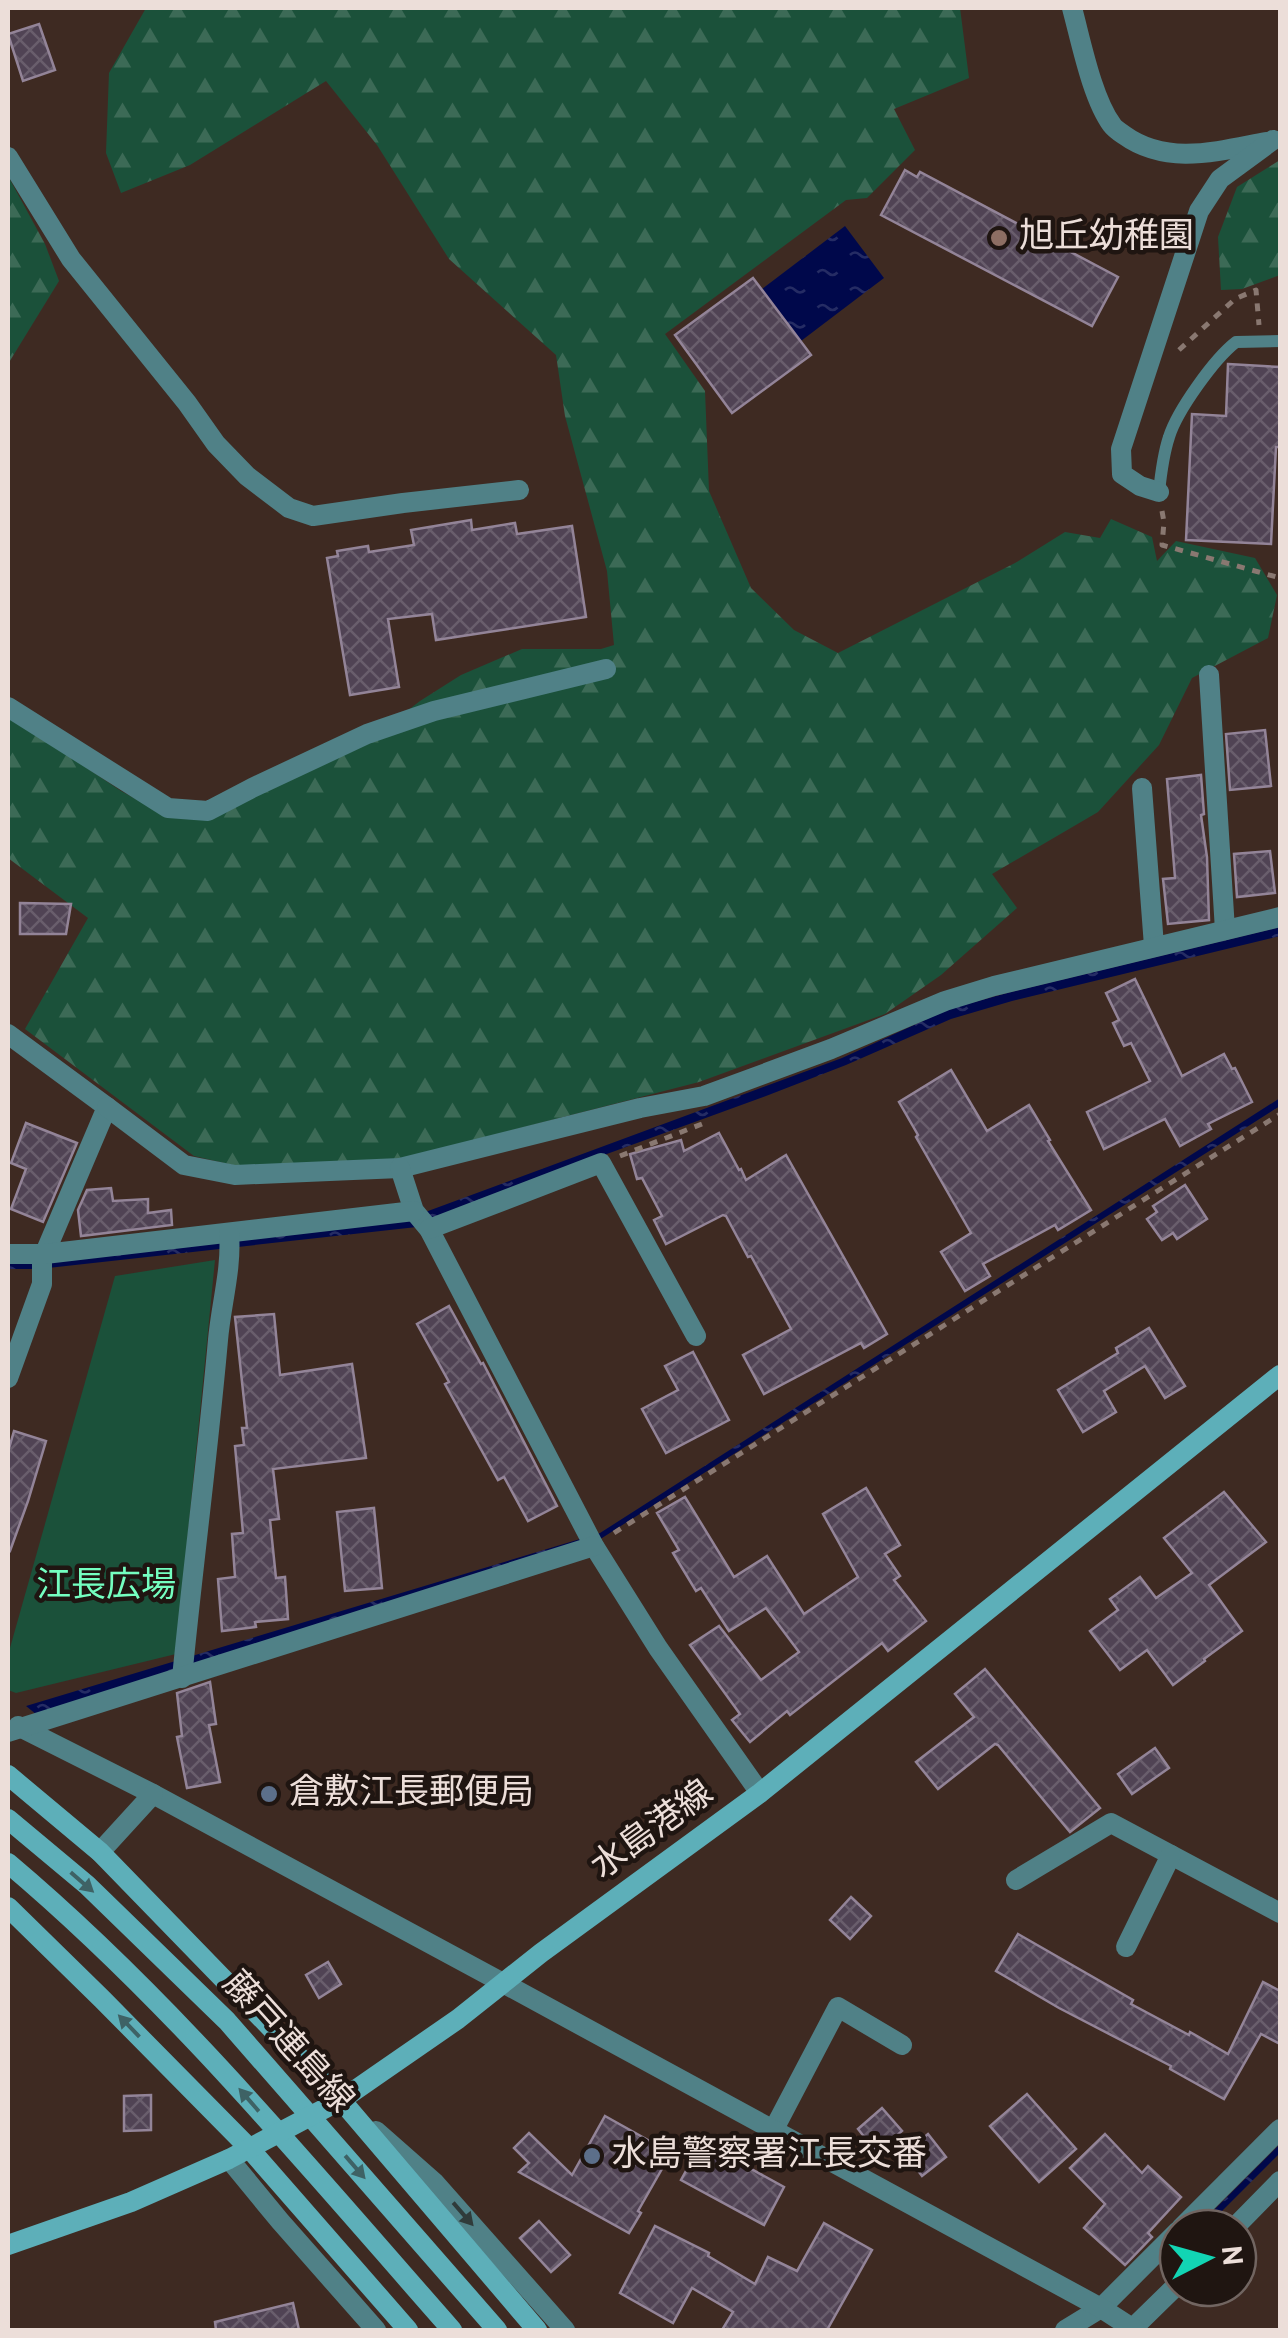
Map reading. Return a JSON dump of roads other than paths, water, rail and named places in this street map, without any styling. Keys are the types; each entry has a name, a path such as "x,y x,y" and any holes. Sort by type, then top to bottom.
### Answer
{"main road":[{"name":"水島港線","path":"8,2245 131,2202 229,2158 341,2100 458,2019 760,1793 1280,1376"},
{"path":"8,1775 100,1852 341,2100 537,2330"},
{"name":"藤戸連島線","path":"8,1819 87,1885 227,2021 498,2330"},
{"name":"藤戸連島線","path":"8,1863 144,1987 452,2330"},
{"path":"8,1907 249,2148 408,2330"}],"street":[{"path":"1072,8 1096,94 1112,127 1136,144 1165,153 1202,154 1276,139"},
{"path":"1159,492 1122,474 1121,448 1199,211 1220,179 1276,139"},
{"path":"8,157 70,258 216,444 247,476 289,508 313,516 519,490"},
{"path":"8,707 168,808 208,811 367,734 467,702 606,669"},
{"path":"1209,674 1226,930"},
{"path":"1142,788 1154,946"},
{"path":"8,1034 184,1165 236,1175 400,1168 622,1112 704,1096 945,1001 1280,917"},
{"path":"8,1378 42,1284 43,1262 107,1107"},
{"path":"8,1254 43,1262 421,1219 601,1163 696,1336"},
{"path":"400,1168 421,1219 592,1542 658,1648 760,1793"},
{"path":"183,1670 229,1240"},
{"path":"12,1727 592,1542"},
{"path":"12,1727 153,1794 1101,2308 1133,2330 1158,2304"},
{"path":"100,1852 153,1794"},
{"path":"1016,1880 1111,1823 1280,1913"},
{"path":"1126,1947 1171,1855"},
{"path":"774,2130 838,2008 902,2045"},
{"path":"341,2100 435,2183 565,2330"},
{"path":"1202,2208 1280,2129"},
{"path":"229,2158 376,2330"},
{"path":"1254,2208 1280,2181"},
{"path":"1065,2330 1101,2308 1158,2252"}],"lane":[{"path":"1159,492 1170,433 1213,363 1236,342 1280,341"}],"water":[{"path":"845,226 884,278 801,341 762,289"},
{"path":"1280,927 1280,936 951,1019 846,1065 434,1217 417,1227 39,1269 8,1269 8,1262 402,1218 842,1058 949,1009"},
{"path":"1280,1098 1280,1106 602,1538 37,1715 26,1706 600,1533"},
{"path":"1280,2144 1280,2153 1225,2208 1216,2208"}],"place":[{"name":"旭丘幼稚園","path":"999,238"},
{"name":"倉敷江長郵便局","path":"269,1794"},
{"name":"水島警察署江長交番","path":"592,2156"}],"park label":[{"name":"江長広場","path":"106,1587"}]}
